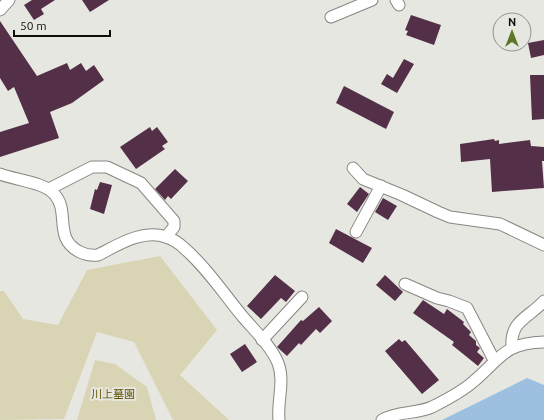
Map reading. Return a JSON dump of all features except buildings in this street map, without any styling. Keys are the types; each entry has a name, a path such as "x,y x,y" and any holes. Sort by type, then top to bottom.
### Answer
{"street":[{"path":"0,10 9,0"},
{"path":"331,17 372,0"},
{"path":"49,189 92,167 107,167 130,176 141,183 174,221 174,227 166,237"},
{"path":"353,168 363,179 450,217 500,224 544,245"},
{"path":"0,174 49,189 56,195 60,205 64,235 69,244 78,251 90,256 98,255 141,236 155,235 166,237 183,246 198,261 278,362 281,375 278,407 279,420"},
{"path":"356,232 381,186"},
{"path":"405,284 437,298 449,300 467,308 494,360"},
{"path":"262,340 302,297"},
{"path":"512,347 511,339 514,329 521,320 538,308 544,301"},
{"path":"382,420 397,414 431,407 474,381 494,360 512,347 530,342 544,342"}],"green space":[{"path":"160,256 217,330 180,375 229,420 173,420 134,342 97,332 64,419 0,420 0,291 4,291 23,319 58,325 87,270"},
{"name":"川上墓園","path":"95,360 115,364 147,387 156,420 77,420"}],"water":[{"path":"527,378 544,385 544,420 442,420"}]}
